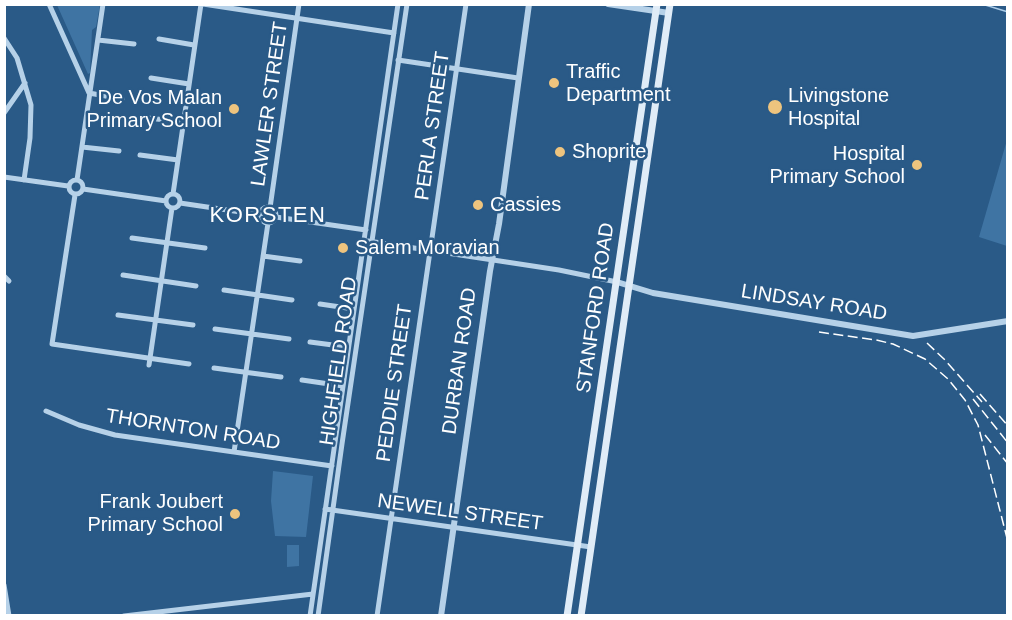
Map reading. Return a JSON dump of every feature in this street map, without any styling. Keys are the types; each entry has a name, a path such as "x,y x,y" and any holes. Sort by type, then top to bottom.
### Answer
{"main road":[{"name":"STANFORD ROAD","path":"581,615 670,4"},
{"name":"STANFORD ROAD","path":"567,615 656,8"}],"street":[{"path":"49,4 89,93"},
{"path":"78,180 103,4"},
{"path":"173,194 202,4 394,33"},
{"name":"LAWLER STREET","path":"270,208 299,4"},
{"name":"HIGHFIELD ROAD","path":"310,615 398,4"},
{"name":"HIGHFIELD ROAD","path":"318,615 407,4"},
{"name":"PERLA STREET","path":"429,251 466,4"},
{"name":"DURBAN ROAD","path":"441,615 529,4"},
{"path":"608,4 656,8 669,13"},
{"path":"4,38 17,58 31,114 24,180"},
{"path":"159,39 194,45"},
{"path":"98,40 134,44"},
{"path":"398,60 518,78"},
{"path":"151,78 189,84"},
{"path":"4,114 25,83"},
{"path":"89,93 122,99"},
{"path":"148,118 183,122"},
{"path":"82,147 119,151"},
{"path":"140,155 178,160"},
{"path":"4,177 68,186"},
{"path":"68,186 71,182 78,180"},
{"path":"68,186 70,193 80,194 83,184 78,180"},
{"path":"83,189 166,201"},
{"path":"173,194 168,196 167,206 177,207 180,203"},
{"path":"173,194 178,197 180,203"},
{"path":"75,195 66,259 52,330 53,345 149,362 189,364"},
{"path":"369,200 378,200"},
{"path":"180,203 261,215"},
{"path":"149,362 172,208"},
{"path":"261,215 264,209 270,208 275,211 276,217 273,222 268,223"},
{"path":"261,215 262,219 268,223"},
{"path":"276,217 373,232"},
{"path":"234,452 268,223"},
{"path":"132,238 205,248"},
{"path":"364,240 559,270 617,282"},
{"name":"PEDDIE STREET","path":"377,615 429,251"},
{"path":"263,256 300,261"},
{"path":"123,275 196,286"},
{"name":"LINDSAY ROAD","path":"617,282 653,293 913,336 1008,321"},
{"path":"224,290 292,300"},
{"path":"320,304 354,309"},
{"path":"118,315 193,325"},
{"path":"215,329 289,339"},
{"path":"310,342 348,347"},
{"path":"214,368 282,377"},
{"path":"302,380 343,386"},
{"name":"THORNTON ROAD","path":"46,411 80,425 115,435 339,468"},
{"name":"NEWELL STREET","path":"326,509 591,547"},
{"path":"4,585 9,615"},
{"path":"124,615 313,594"},
{"path":"182,608 183,615"}],"shaded area":[{"path":"57,5 100,5 96,27 92,30 90,73 88,74"},
{"path":"1007,140 1008,246 979,237"},
{"path":"273,471 313,476 306,537 275,536 271,501"},
{"path":"287,545 299,545 299,566 287,567"}],"waterway":[{"path":"982,4 1008,12"}],"railway":[{"path":"819,332 893,344 925,359 948,379 965,400 978,425 1008,542"},
{"path":"927,343 982,402"},
{"path":"980,394 1008,426"},
{"path":"973,399 1008,443"},
{"path":"985,435 1008,464"}],"place":[{"name":"Traffic Department","path":"554,83"},
{"name":"Livingstone Hospital","path":"775,107"},
{"name":"De Vos Malan Primary School","path":"234,109"},
{"name":"Shoprite","path":"560,152"},
{"name":"Hospital Primary School","path":"917,165"},
{"name":"Cassies","path":"478,205"},
{"name":"Salem Moravian","path":"343,248"},
{"name":"Frank Joubert Primary School","path":"235,514"}],"district":[{"name":"KORSTEN","path":"268,216"}]}
